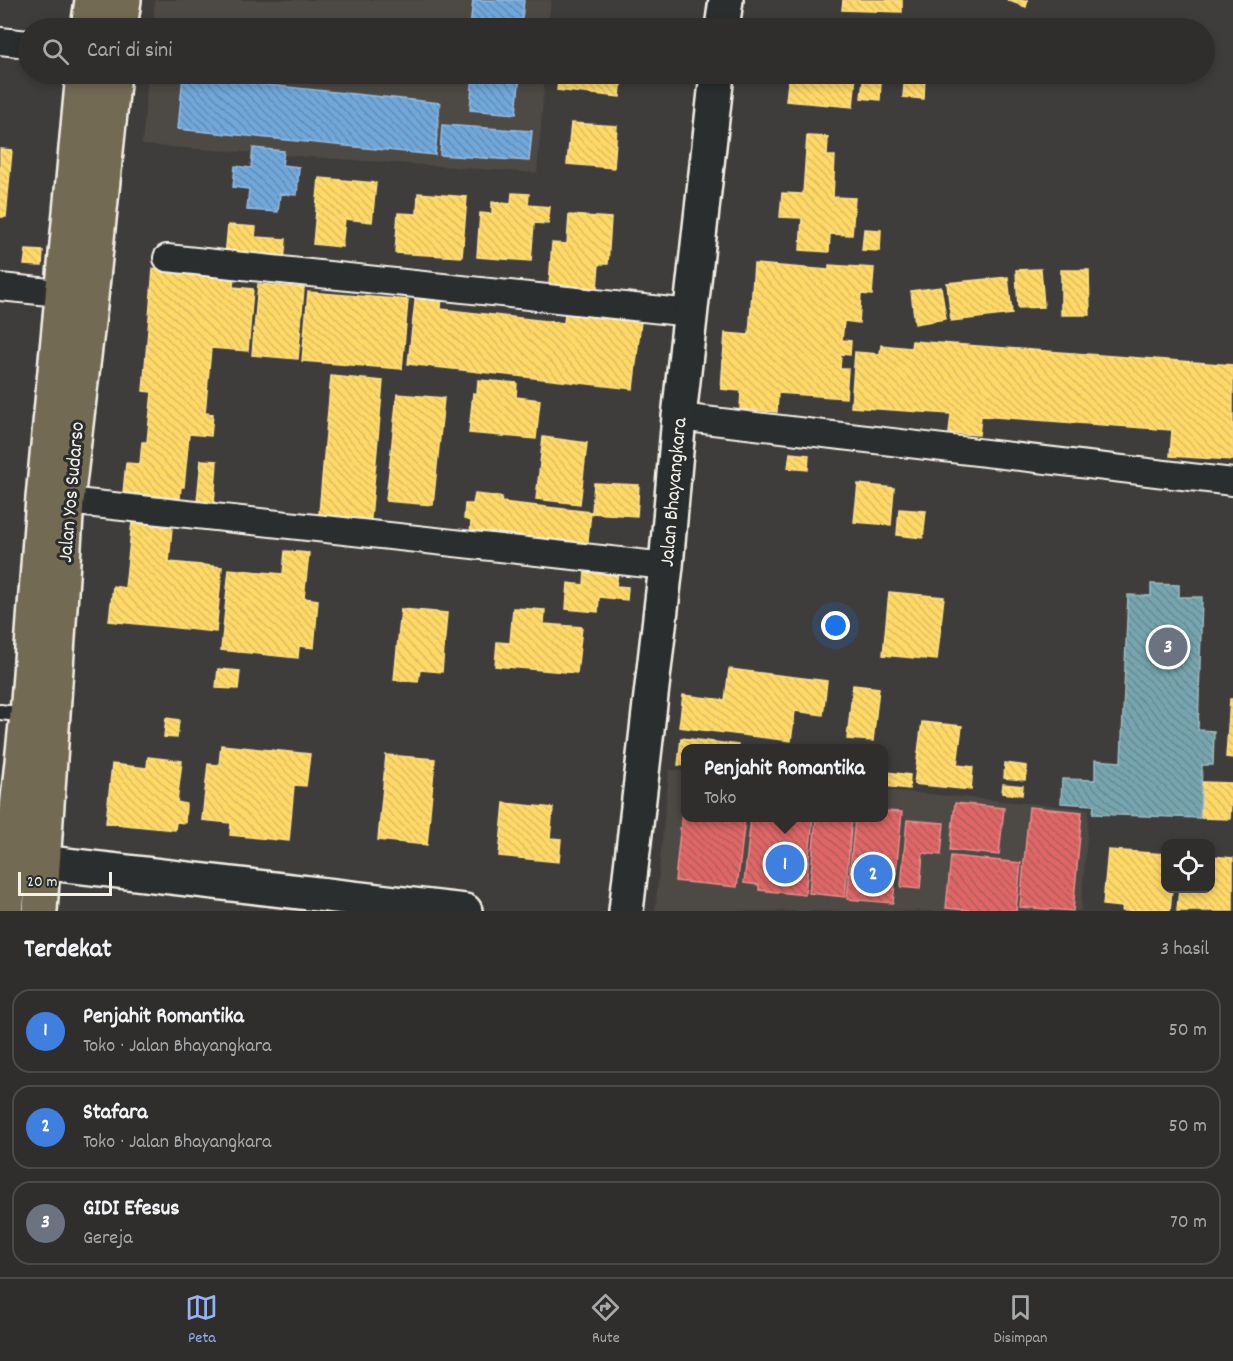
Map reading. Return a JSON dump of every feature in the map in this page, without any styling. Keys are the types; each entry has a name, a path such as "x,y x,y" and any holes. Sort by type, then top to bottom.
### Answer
{"highway":[{"path":"89,18 92,0"},
{"path":"121,18 124,0"},
{"name":"Jalan Yos Sudarso","path":"27,714 67,501 77,295 83,84"},
{"name":"Jalan Yos Sudarso","path":"40,911 27,860 27,714 43,498 112,84"},
{"name":"Jalan Yos Sudarso","path":"6,911 27,860"}],"main road":[{"path":"723,18 726,0"},
{"name":"Jalan Bhayangkara","path":"626,911 666,566 679,417 716,84"},
{"path":"27,860 465,911"}],"street":[{"path":"0,41 18,43"},
{"path":"167,258 691,313"},
{"path":"0,287 77,295"},
{"path":"679,417 1233,482"},
{"path":"67,501 666,566"}],"shaded area":[{"path":"155,0 551,0 549,18 154,18"},
{"path":"147,84 544,84 537,173 142,145"},
{"path":"669,770 681,771 681,822 888,822 888,790 1089,809 1081,911 655,911"}],"building: Hunian":[{"path":"843,0 902,0 902,12 842,10"},
{"path":"1007,0 1028,0 1026,7"},
{"path":"558,84 621,84 620,97 557,90"},
{"path":"788,84 855,84 853,107 786,101"},
{"path":"863,84 881,84 880,100 861,98"},
{"path":"904,84 925,84 924,99 903,97"},
{"path":"571,123 617,126 614,168 567,164"},
{"path":"807,136 828,137 827,156 835,156 833,197 855,198 852,235 830,234 829,252 800,250 802,218 780,217 782,193 803,194"},
{"path":"0,149 12,150 6,217 0,217"},
{"path":"319,178 376,183 372,222 345,219 342,247 313,244"},
{"path":"418,193 467,197 462,257 395,253 398,213 417,214"},
{"path":"512,193 529,194 528,205 550,207 548,224 534,223 531,261 477,257 480,213 492,214 492,202 511,204"},
{"path":"569,215 611,218 608,264 599,264 597,288 549,285 552,243 567,244"},
{"path":"228,225 256,227 255,237 286,239 284,262 225,257"},
{"path":"864,229 881,230 880,251 862,250"},
{"path":"26,250 43,251 42,266 24,265"},
{"path":"754,264 829,270 829,265 874,268 872,295 861,294 859,323 844,321 842,340 851,341 850,355 841,354 840,369 848,369 846,398 778,393 777,412 740,409 741,391 721,389 725,333 749,335"},
{"path":"153,269 234,276 233,287 253,289 248,351 211,348 205,413 213,414 211,436 189,434 184,487 181,487 180,498 123,493 126,463 140,464 142,442 147,442 152,392 143,391"},
{"path":"1041,269 1044,307 1018,308 1016,270"},
{"path":"1061,270 1089,270 1090,315 1061,315"},
{"path":"1008,277 1012,314 951,321 947,283"},
{"path":"258,284 304,288 298,359 252,355"},
{"path":"941,287 946,319 915,324 911,291"},
{"path":"308,292 408,300 402,369 302,361"},
{"path":"416,293 442,295 441,309 564,323 565,313 641,321 633,389 408,364"},
{"path":"912,341 1233,365 1233,460 1170,456 1172,430 981,416 979,435 949,433 951,414 851,407 855,352 880,354 881,345 911,348"},
{"path":"331,376 383,381 370,529 318,525"},
{"path":"478,380 517,383 516,397 540,400 536,439 469,433 473,393 477,394"},
{"path":"397,394 444,398 433,505 386,501"},
{"path":"543,437 587,443 580,504 536,499"},
{"path":"790,453 809,455 808,470 788,468"},
{"path":"201,460 217,461 214,504 197,502"},
{"path":"594,483 639,485 637,516 592,513"},
{"path":"858,484 894,488 891,525 854,522"},
{"path":"475,494 502,497 501,502 591,512 587,549 470,536 471,521 464,519 465,504 473,504"},
{"path":"899,509 926,511 923,538 897,535"},
{"path":"132,522 172,527 169,562 222,567 216,632 109,621 113,586 125,588"},
{"path":"285,551 309,553 304,598 318,600 314,648 299,646 298,658 221,650 229,569 283,574"},
{"path":"585,571 618,573 616,586 628,587 627,600 599,597 598,612 566,609 568,583 584,585"},
{"path":"889,592 944,597 937,660 883,655"},
{"path":"513,608 545,610 544,624 582,627 577,673 495,666 497,642 510,643"},
{"path":"401,609 447,613 442,672 420,670 418,682 394,680"},
{"path":"218,669 240,671 238,689 216,688"},
{"path":"729,669 827,681 823,715 795,711 791,741 679,727 683,695 725,700"},
{"path":"853,685 879,688 873,741 847,739"},
{"path":"1230,699 1233,699 1233,758 1226,757"},
{"path":"166,718 179,720 177,738 164,737"},
{"path":"922,722 962,726 957,765 973,767 971,790 914,784"},
{"path":"681,738 730,744 681,744 681,765 678,765"},
{"path":"221,745 310,754 306,786 294,785 289,841 230,835 231,823 202,820 208,764 219,765"},
{"path":"386,755 435,759 427,845 378,840"},
{"path":"148,757 182,761 177,802 186,804 185,823 176,822 175,830 106,823 112,764 147,768"},
{"path":"1005,763 1027,766 1025,780 1004,778"},
{"path":"888,772 910,775 909,789 888,786"},
{"path":"1202,782 1232,783 1230,819 1201,818"},
{"path":"1003,784 1023,786 1022,795 1002,793"},
{"path":"504,803 553,808 550,838 561,839 559,862 499,856"},
{"path":"1108,850 1161,854 1161,893 1172,893 1170,911 1122,911 1123,907 1103,905"},
{"path":"1215,856 1233,858 1233,911 1177,911 1179,893 1215,893"}],"building: Toko":[{"path":"955,803 1004,808 999,855 950,850"},
{"path":"1029,807 1082,812 1073,911 1020,907"},
{"path":"888,811 902,812 893,903 847,899 855,822 888,822"},
{"path":"907,820 944,823 941,855 923,853 920,889 901,887"},
{"path":"681,822 745,822 737,887 675,881"},
{"path":"751,822 813,822 805,895 759,890 759,885 744,883"},
{"path":"816,822 852,822 845,897 809,893"},
{"path":"951,856 1021,863 1016,911 946,908"}],"building: Sekolah":[{"path":"473,0 524,0 522,18 471,18"},
{"path":"182,84 259,84 440,103 435,155 178,129"},
{"path":"472,84 519,84 516,114 470,110"},
{"path":"442,125 532,131 529,161 440,155"},
{"path":"253,148 284,151 282,165 299,167 297,195 280,194 278,212 247,210 249,189 233,187 235,166 251,168"}],"building: Publik":[{"path":"1151,584 1179,585 1179,597 1202,597 1198,730 1214,731 1213,765 1202,765 1200,818 1093,814 1094,805 1061,803 1062,779 1095,780 1095,760 1121,762 1128,595 1151,596"}],"place":[{"name":"GIDI Efesus","path":"1168,647"},
{"name":"Penjahit Romantika","path":"785,864"},
{"name":"Stafara","path":"873,874"}]}
